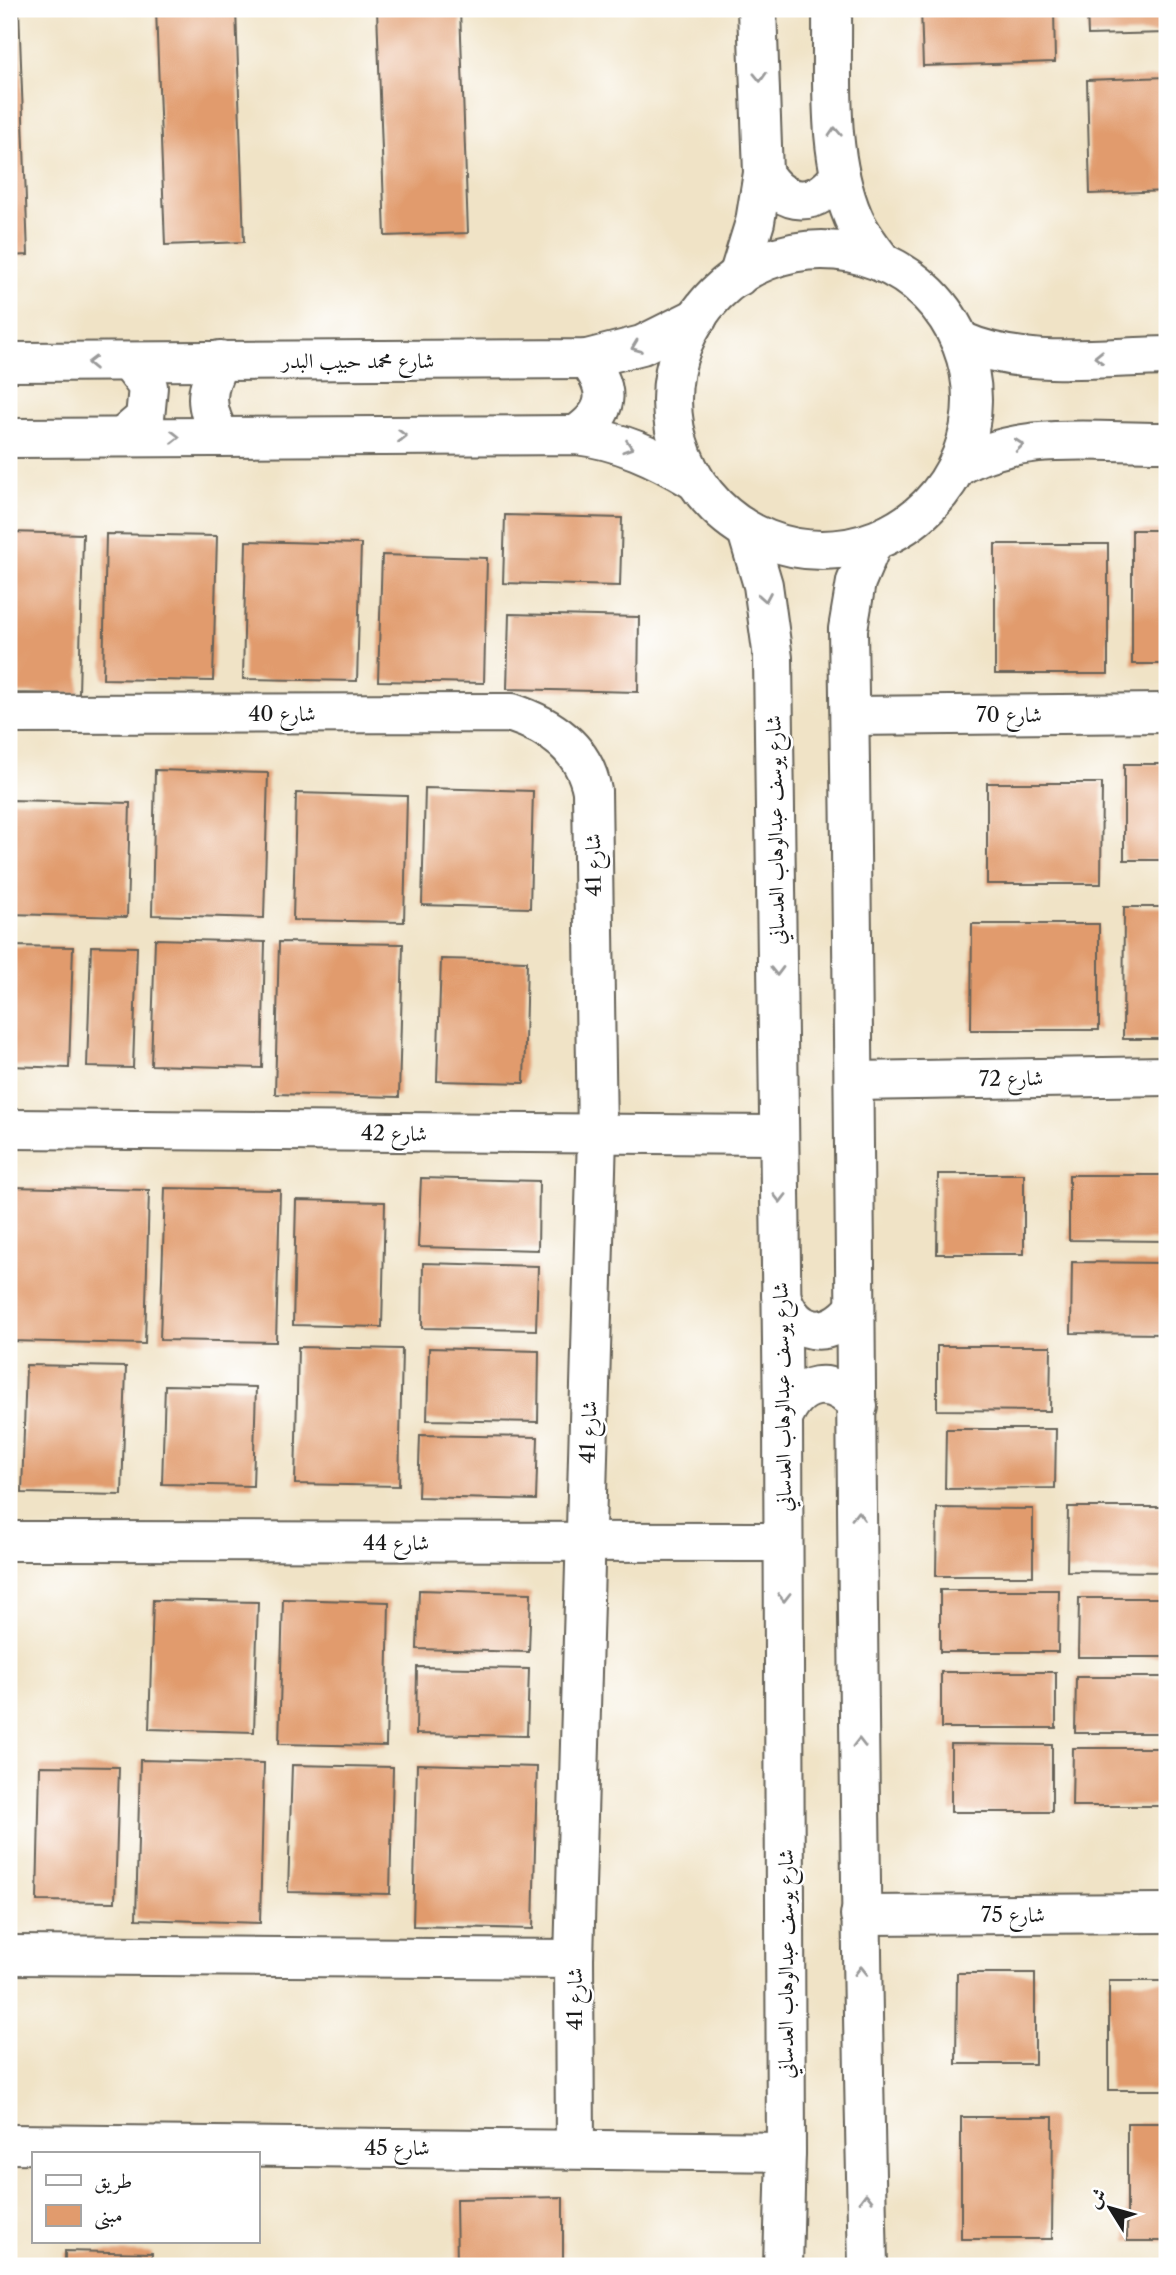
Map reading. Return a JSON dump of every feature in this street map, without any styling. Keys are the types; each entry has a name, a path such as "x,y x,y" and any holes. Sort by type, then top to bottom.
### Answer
{"street":[{"path":"738,276 755,222 763,173 757,9"},
{"path":"832,9 835,133 840,175 854,220 883,263"},
{"path":"763,173 772,187 785,196 801,200 817,197 831,188 840,175"},
{"path":"808,250 859,254 883,263 921,287 943,312 961,341 970,379 972,418 956,468 941,492 921,513 899,530 873,542 822,551 771,542 747,531 727,517 694,480 682,454 674,426 672,398 676,369 684,342 715,295 738,276 760,264 808,250"},
{"name":"شارع محمد حبيب البدر","path":"9,362 587,359 642,345 698,317"},
{"path":"961,341 997,353 1036,358 1167,356"},
{"path":"576,435 595,422 605,401 602,378 587,359"},
{"path":"220,360 208,385 208,412 220,437"},
{"path":"123,438 145,418 148,387 131,363"},
{"path":"9,438 576,435 598,438 640,451 694,480"},
{"path":"956,468 969,460 1009,446 1167,442"},
{"name":"شارع يوسف عبدالوهاب العدساني","path":"747,531 763,585 773,658 783,1418 786,2152 783,2266"},
{"path":"868,2266 860,1915 858,1406 849,614 856,582 873,542"},
{"name":"شارع 40","path":"9,714 496,712 512,713 552,730"},
{"name":"شارع 70","path":"850,716 1167,713"},
{"name":"شارع 41","path":"552,730 580,757 589,773 592,790 597,1135 574,1959 575,2148"},
{"name":"شارع 72","path":"854,1081 1167,1076"},
{"name":"شارع 42","path":"9,1129 779,1135"},
{"path":"781,1296 786,1311 797,1324 813,1330 830,1329 845,1321 855,1308"},
{"path":"783,1418 790,1403 802,1391 817,1385 834,1387 848,1394 858,1406"},
{"name":"شارع 44","path":"9,1541 783,1542"},
{"name":"شارع 75","path":"860,1915 1167,1913"},
{"path":"9,1955 574,1959"},
{"name":"شارع 45","path":"9,2144 786,2152"}],"building":[{"path":"9,9 19,9 28,255 9,256"},
{"path":"156,9 236,9 244,242 165,245"},
{"path":"377,9 460,9 468,233 385,236"},
{"path":"921,9 1054,9 1055,62 923,66"},
{"path":"1087,9 1167,9 1167,33 1088,35"},
{"path":"1167,77 1167,191 1090,194 1087,80"},
{"path":"505,515 622,518 620,586 503,583"},
{"path":"1132,530 1167,530 1167,664 1132,664"},
{"path":"9,532 83,534 79,694 9,693"},
{"path":"106,534 217,536 213,681 103,679"},
{"path":"246,541 361,544 357,681 243,679"},
{"path":"995,544 1108,544 1108,674 995,674"},
{"path":"382,555 487,558 484,683 378,681"},
{"path":"509,614 639,617 638,692 507,689"},
{"path":"1124,764 1167,764 1167,860 1124,860"},
{"path":"155,770 268,773 264,918 152,915"},
{"path":"987,783 1102,783 1101,884 987,884"},
{"path":"425,788 533,791 530,908 422,905"},
{"path":"296,793 407,796 404,922 293,920"},
{"path":"10,800 130,803 127,917 9,914"},
{"path":"1124,907 1167,907 1167,1039 1123,1039"},
{"path":"972,924 1099,924 1099,1030 971,1030"},
{"path":"155,939 265,942 262,1068 151,1065"},
{"path":"279,942 403,944 399,1097 275,1094"},
{"path":"11,946 73,947 69,1068 9,1066"},
{"path":"91,946 137,947 133,1068 87,1067"},
{"path":"441,959 527,961 524,1083 437,1081"},
{"path":"938,1174 1024,1174 1024,1254 937,1254"},
{"path":"1069,1175 1167,1175 1167,1241 1069,1240"},
{"path":"421,1178 539,1181 538,1250 418,1247"},
{"path":"9,1187 149,1190 145,1344 9,1341"},
{"path":"165,1188 280,1190 276,1342 160,1340"},
{"path":"296,1200 385,1202 382,1327 293,1325"},
{"path":"1072,1262 1167,1263 1167,1334 1071,1333"},
{"path":"423,1263 538,1266 536,1330 422,1328"},
{"path":"937,1346 1051,1346 1050,1411 937,1410"},
{"path":"298,1347 402,1349 399,1486 295,1484"},
{"path":"429,1348 539,1351 538,1422 427,1420"},
{"path":"26,1365 126,1367 122,1495 22,1493"},
{"path":"165,1385 256,1387 253,1486 162,1484"},
{"path":"946,1429 1056,1429 1055,1488 945,1489"},
{"path":"420,1435 538,1437 536,1500 418,1497"},
{"path":"1068,1507 1167,1507 1167,1572 1067,1571"},
{"path":"937,1508 1033,1509 1033,1576 936,1576"},
{"path":"419,1590 531,1593 529,1652 417,1649"},
{"path":"940,1590 1059,1590 1058,1652 940,1652"},
{"path":"1079,1598 1167,1598 1167,1657 1078,1657"},
{"path":"283,1599 389,1602 386,1746 279,1744"},
{"path":"153,1600 258,1602 254,1732 149,1729"},
{"path":"417,1667 529,1669 527,1736 416,1734"},
{"path":"941,1672 1056,1672 1056,1728 941,1728"},
{"path":"1076,1677 1167,1677 1167,1733 1075,1733"},
{"path":"951,1744 1052,1745 1052,1812 951,1812"},
{"path":"1073,1748 1167,1748 1167,1806 1072,1806"},
{"path":"140,1760 264,1763 260,1923 136,1919"},
{"path":"417,1764 537,1767 533,1929 413,1926"},
{"path":"292,1765 393,1767 390,1894 288,1892"},
{"path":"40,1766 119,1767 115,1902 37,1901"},
{"path":"957,1973 1035,1973 1035,2064 956,2064"},
{"path":"1109,1981 1167,1981 1167,2090 1109,2090"},
{"path":"961,2117 1053,2117 1052,2239 961,2239"},
{"path":"1127,2123 1167,2123 1167,2241 1127,2241"},
{"path":"563,2197 563,2266 457,2266 456,2199"},
{"path":"9,2232 13,2232 12,2266 9,2266"},
{"path":"65,2251 152,2253 152,2266 65,2266"}]}
